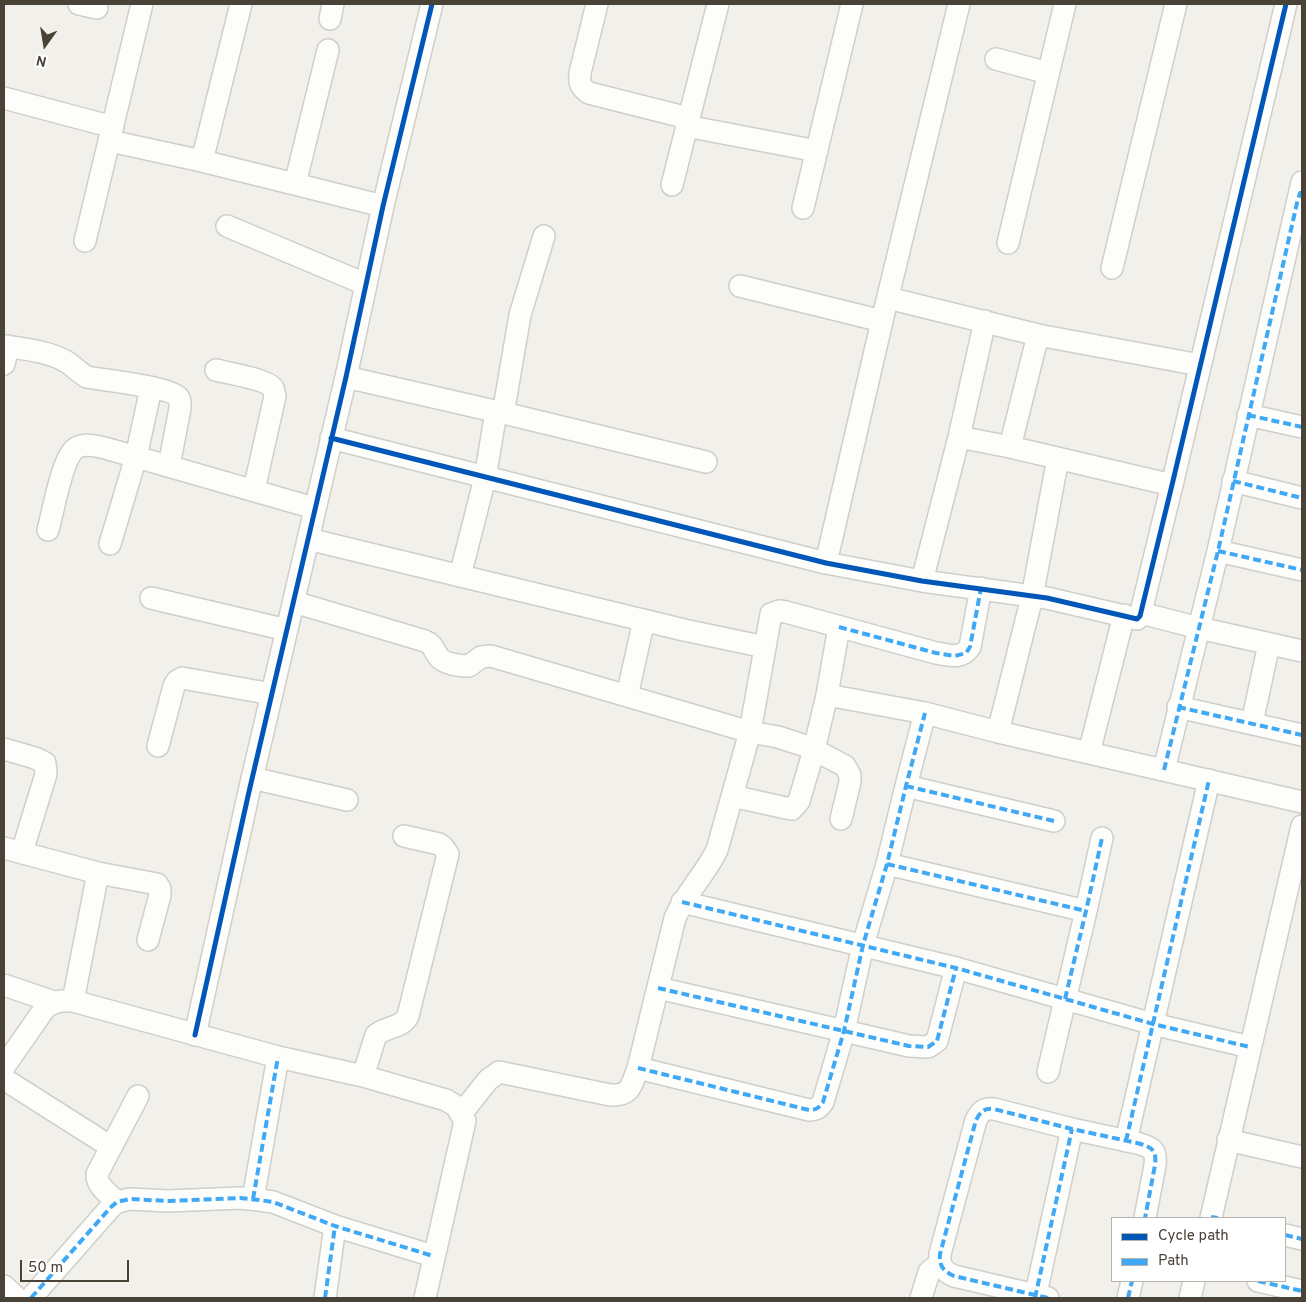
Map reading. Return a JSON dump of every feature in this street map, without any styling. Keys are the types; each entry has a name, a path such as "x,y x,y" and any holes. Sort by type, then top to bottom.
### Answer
{"street":[{"path":"85,241 142,4"},
{"path":"202,161 241,4"},
{"path":"195,1035 252,778 346,377 365,284 432,4"},
{"path":"597,4 579,83 589,93 687,122 817,151"},
{"path":"672,184 718,4"},
{"path":"803,208 852,4"},
{"path":"826,563 882,321 959,4"},
{"path":"1008,243 1065,4"},
{"path":"1112,268 1176,4"},
{"path":"1089,753 1172,485 1286,4"},
{"path":"295,184 328,50"},
{"path":"996,59 1048,72"},
{"path":"4,98 112,134 202,161 383,206"},
{"path":"1164,770 1218,551 1301,190"},
{"path":"227,226 365,284"},
{"path":"460,576 485,478 520,315 544,236"},
{"path":"740,286 882,321"},
{"path":"888,298 1038,335 1200,365"},
{"path":"922,581 959,438 985,321"},
{"path":"1010,447 1038,335"},
{"path":"5,352 57,357 87,377 171,392 178,397 180,402 169,466"},
{"path":"216,370 261,382 274,391 275,396 254,490"},
{"path":"346,377 706,462"},
{"path":"110,544 136,457 152,388"},
{"path":"1248,415 1302,427"},
{"path":"331,438 826,563 922,581 1047,598 1132,614 1302,651"},
{"path":"959,438 1010,447 1172,485"},
{"path":"48,530 66,462 76,448 92,446 314,508"},
{"path":"998,732 1032,597 1058,458"},
{"path":"1233,481 1302,498"},
{"path":"308,539 644,620 765,647"},
{"path":"1218,551 1302,570"},
{"path":"462,1114 488,1080 498,1072 610,1095 621,1096 629,1091 638,1068 671,928 682,902 713,859 717,850 750,732 772,614 774,612 786,612 936,652 960,655 966,654 970,647 981,588"},
{"path":"152,598 287,630"},
{"path":"294,602 425,641 432,645 437,656 447,662 469,666 481,657 491,656 750,732 778,737 809,747 845,766 850,775 841,818"},
{"path":"627,696 644,620"},
{"path":"732,796 792,809 799,801 827,695 839,627"},
{"path":"1252,723 1269,644"},
{"path":"158,746 174,686 182,678 272,694"},
{"path":"827,695 925,713 998,732 1302,802"},
{"path":"1178,707 1302,735"},
{"path":"638,1068 809,1110 815,1110 820,1107 844,1031 863,946 887,864 925,713"},
{"path":"4,749 36,758 46,763 46,774 13,850 98,873 156,884 160,889 160,895 148,940"},
{"path":"252,778 347,800"},
{"path":"1126,1141 1209,780"},
{"path":"906,786 1054,821"},
{"path":"1213,1217 1228,1140 1302,826"},
{"path":"363,1076 376,1035 401,1024 408,1016 448,854 443,846 404,836"},
{"path":"1048,1072 1102,838"},
{"path":"887,864 1086,911"},
{"path":"63,1002 98,873"},
{"path":"682,902 956,968 1153,1024 1250,1047"},
{"path":"658,988 909,1046 928,1047 937,1041 956,968"},
{"path":"4,985 278,1057 363,1076 446,1100 456,1106 462,1114 464,1121 463,1131 433,1256 425,1298"},
{"path":"4,1067 45,1008 63,1002"},
{"path":"253,1199 278,1057"},
{"path":"4,1078 111,1147"},
{"path":"117,1202 99,1184 96,1174 138,1096"},
{"path":"1072,1129 1040,1297 954,1276 942,1269 940,1263 943,1244 976,1120 980,1112 986,1108 1147,1146 1154,1151 1156,1156 1145,1217"},
{"path":"1228,1140 1302,1157"},
{"path":"31,1298 117,1202 130,1199 168,1201 253,1199 282,1205 334,1226 433,1256"},
{"path":"325,1298 334,1226"},
{"path":"1286,1235 1302,1239"},
{"path":"921,1298 929,1272 940,1263"},
{"path":"1128,1298 1132,1282"},
{"path":"1190,1298 1194,1282"},
{"path":"1262,1282 1302,1291"},
{"path":"4,1286 17,1298"}],"marked path":[{"path":"1164,770 1218,551 1297,203 1300,193 1302,193"},
{"path":"1248,415 1302,427"},
{"path":"1233,481 1302,498"},
{"path":"1218,551 1302,570"},
{"path":"839,627 936,653 955,656 966,653 970,647 981,588"},
{"path":"1178,707 1302,735"},
{"path":"638,1068 809,1110 815,1109 822,1104 844,1031 863,945 887,864 925,713"},
{"path":"1126,1141 1209,780"},
{"path":"906,786 1054,821"},
{"path":"1065,999 1102,838"},
{"path":"887,864 1086,911"},
{"path":"682,902 956,968 1153,1024 1250,1047"},
{"path":"658,988 909,1046 928,1047 937,1041 956,968"},
{"path":"253,1199 278,1057"},
{"path":"1048,1298 954,1276 944,1270 941,1265 940,1254 976,1120 983,1111 994,1109 1137,1143 1149,1148 1154,1152 1155,1165 1145,1217"},
{"path":"1035,1298 1072,1129"},
{"path":"31,1298 110,1208 117,1202 130,1199 168,1201 240,1198 273,1202 335,1226 433,1256"},
{"path":"325,1298 335,1226"},
{"path":"1286,1235 1302,1239"},
{"path":"1128,1298 1132,1282"},
{"path":"1262,1282 1302,1291"}],"cycle path":[{"path":"195,1035 248,796 346,377 383,206 432,4"},
{"path":"331,438 826,563 922,581 1047,598 1137,619 1140,616 1172,485 1286,4"}]}
